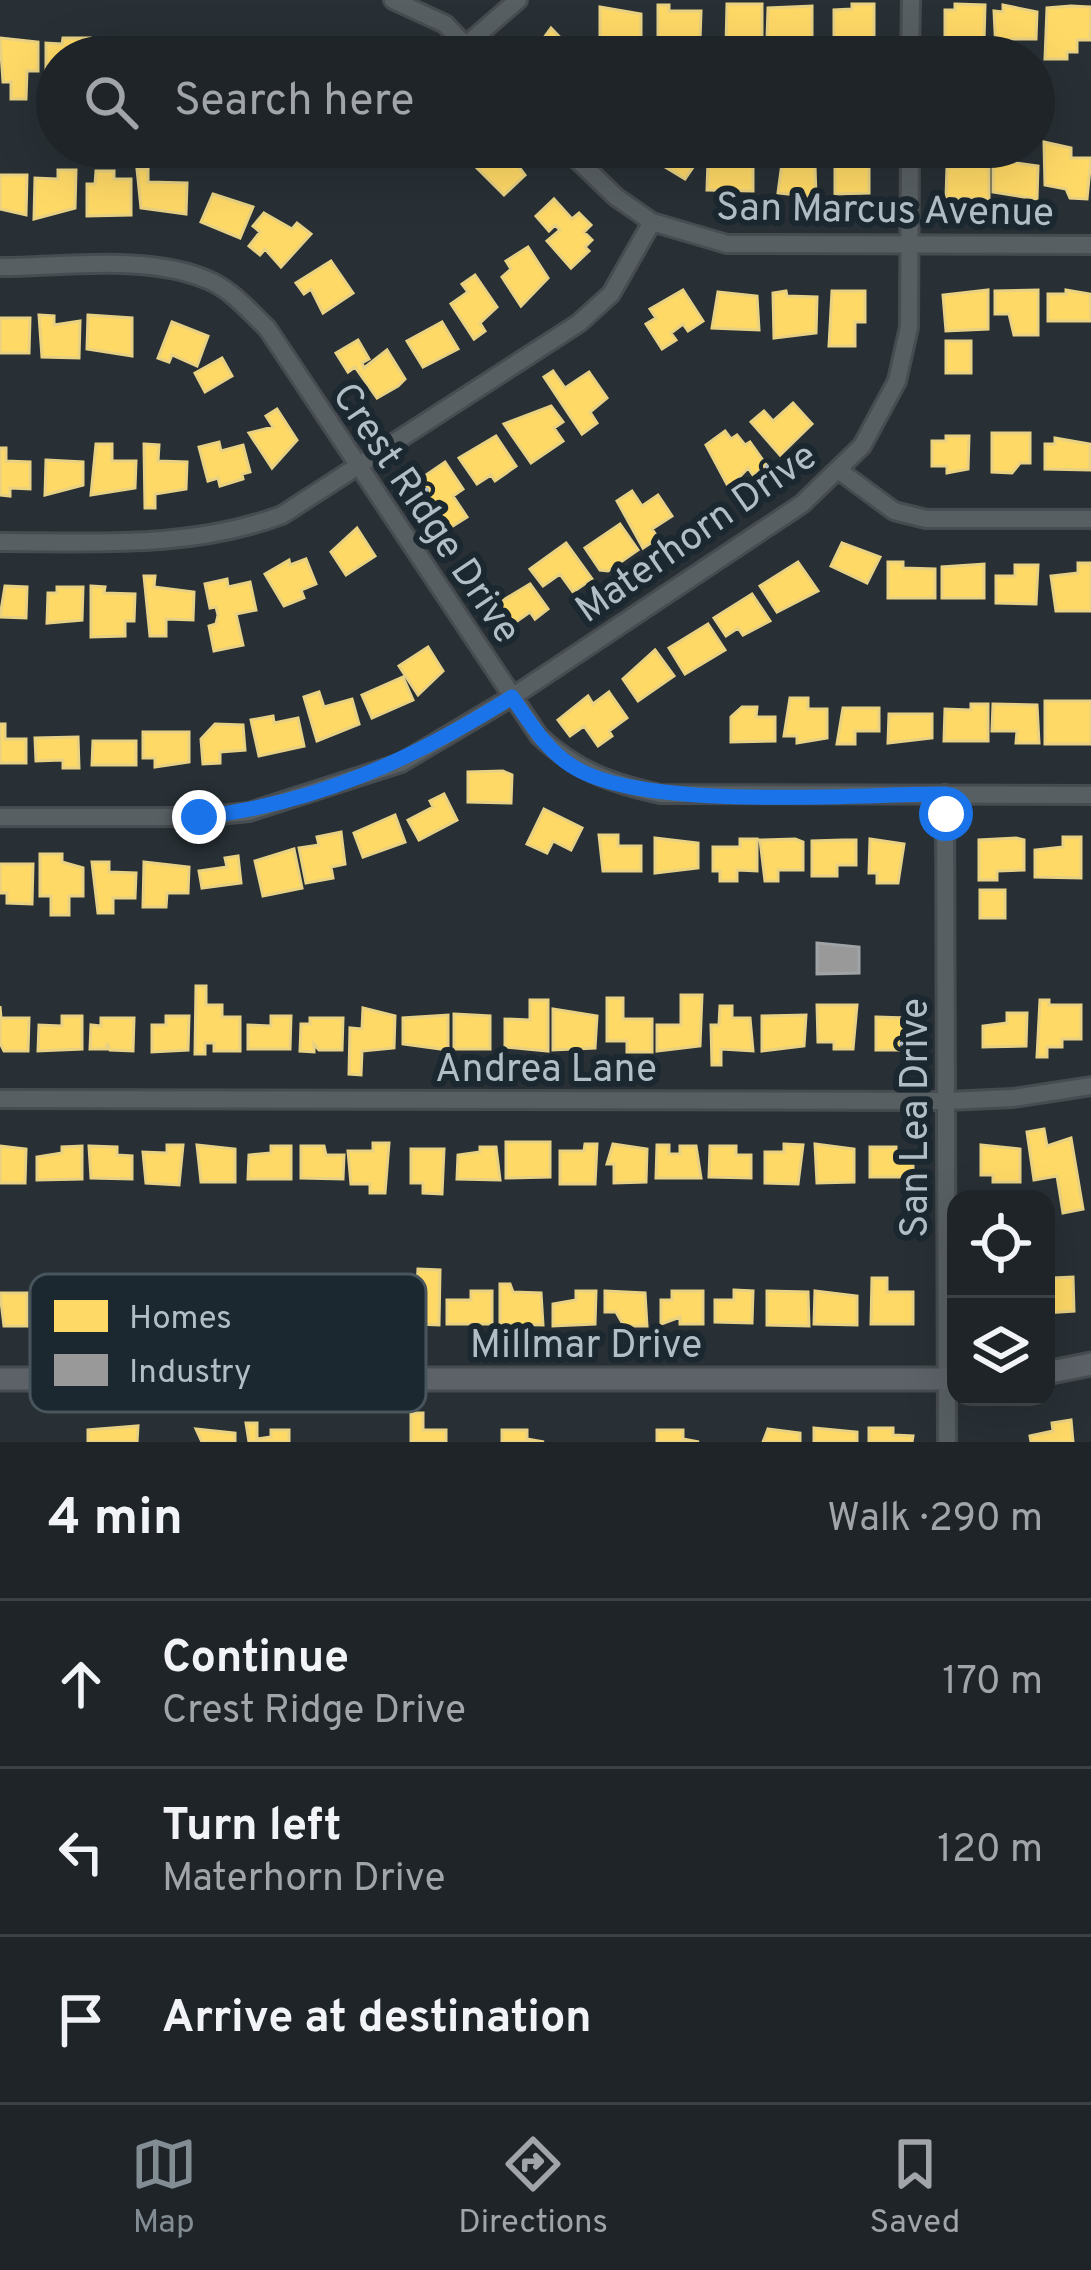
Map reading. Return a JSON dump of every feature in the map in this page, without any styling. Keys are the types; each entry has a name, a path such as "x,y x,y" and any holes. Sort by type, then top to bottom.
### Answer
{"street":[{"path":"393,0 445,24 457,36"},
{"path":"486,36 518,0"},
{"path":"910,36 911,0"},
{"name":"San Marcus Avenue","path":"586,168 652,222 727,244 1091,245"},
{"name":"Materhorn Drive","path":"0,817 199,817 249,812 400,764 512,697 802,504 841,472 878,421 901,367 909,327 910,168"},
{"path":"0,542 169,543 232,534 282,515 579,323 611,294 652,222"},
{"name":"Crest Ridge Drive","path":"0,267 152,268 207,279 235,296 267,328 539,736 572,766 643,791 1091,795"},
{"path":"841,472 894,511 926,519 1091,519"},
{"name":"San Lea Drive","path":"945,794 950,1298"},
{"name":"Andrea Lane","path":"0,1100 946,1100 1012,1098 1091,1086"},
{"path":"1055,1371 1091,1364"},
{"name":"Millmar Drive","path":"426,1379 947,1379"},
{"name":"San Lea Drive","path":"947,1442 949,1406"}],"building: Homes":[{"path":"727,4 762,4 762,36 726,36"},
{"path":"852,4 874,4 874,36 834,36 834,10 852,9"},
{"path":"955,4 985,5 984,36 945,36 945,10 955,10"},
{"path":"658,5 669,5 669,11 701,11 700,36 658,36"},
{"path":"1003,5 1037,12 1036,36 995,36 994,11 1003,12"},
{"path":"812,6 812,36 767,36 768,8"},
{"path":"600,7 641,14 641,36 600,36"},
{"path":"1091,7 1090,40 1077,40 1077,52 1067,52 1067,59 1055,59 1055,36 1046,36 1047,8"},
{"path":"0,38 36,42 36,71 27,71 26,99 11,99 11,82 3,82"},
{"path":"1055,144 1071,148 1071,158 1091,158 1087,199 1070,198 1066,189 1045,185 1045,168 1055,168"},
{"path":"477,168 520,168 525,175 504,195"},
{"path":"667,168 693,168 685,179"},
{"path":"708,168 753,168 753,191 707,190"},
{"path":"781,168 815,168 816,197 778,193"},
{"path":"835,168 869,168 869,193 835,194"},
{"path":"947,168 989,168 989,199 946,198"},
{"path":"993,168 1038,168 1037,199 993,192"},
{"path":"137,169 148,169 148,182 187,183 186,214 141,208"},
{"path":"58,170 76,170 75,208 34,219 35,178 58,179"},
{"path":"96,171 114,171 114,179 131,179 131,215 87,216 87,184 95,184"},
{"path":"0,175 27,175 26,215 0,209"},
{"path":"213,194 253,207 240,238 201,222"},
{"path":"554,199 572,219 579,213 591,225 584,232 592,240 585,247 589,251 571,268 547,241 560,230 555,225 549,231 536,216"},
{"path":"264,213 292,229 297,223 311,234 281,267 265,249 260,255 249,246 260,232 253,226"},
{"path":"528,247 548,278 521,306 502,277 511,269 506,261"},
{"path":"331,261 353,293 323,313 311,289 304,294 296,283"},
{"path":"475,275 497,307 480,323 485,331 474,339 451,304 468,292 462,284"},
{"path":"683,290 703,321 688,331 683,324 671,333 676,340 662,349 646,324 656,318 650,309"},
{"path":"988,290 988,329 946,331 943,295"},
{"path":"1038,290 1038,335 1014,335 1009,314 995,314 995,291"},
{"path":"1066,290 1090,294 1091,321 1048,321 1048,294 1066,294"},
{"path":"786,291 787,296 817,297 816,333 774,338 773,293"},
{"path":"832,291 865,291 865,322 855,322 855,346 829,346"},
{"path":"718,292 757,296 759,330 712,328"},
{"path":"39,315 54,316 54,325 80,321 79,358 42,357"},
{"path":"88,315 132,318 132,356 87,349"},
{"path":"0,318 30,318 29,353 0,353"},
{"path":"172,322 208,336 197,366 172,355 169,362 158,358"},
{"path":"442,322 458,349 423,367 407,341"},
{"path":"358,340 369,359 362,363 364,368 387,350 405,379 377,398 355,367 348,372 336,353"},
{"path":"946,341 971,341 971,373 946,373"},
{"path":"222,358 232,376 205,392 195,373"},
{"path":"553,371 565,388 589,372 607,398 590,412 597,423 582,434 544,377"},
{"path":"793,403 812,424 780,455 751,422 764,411 773,421"},
{"path":"551,406 563,422 554,428 563,441 531,463 504,424"},
{"path":"277,409 297,440 272,468 249,433 273,427 266,416"},
{"path":"725,431 731,439 737,435 745,445 750,442 767,466 753,475 748,468 729,488 706,445"},
{"path":"992,433 1030,433 1030,463 1020,463 1012,473 992,472"},
{"path":"496,436 516,466 495,481 491,475 477,484 459,458"},
{"path":"946,436 969,436 968,469 947,473 947,466 932,466 932,441 946,441"},
{"path":"1055,438 1090,444 1090,470 1045,469 1045,444 1055,444"},
{"path":"219,442 221,451 243,445 250,472 242,474 243,479 220,486 218,478 208,481 199,447"},
{"path":"96,444 112,444 112,461 136,461 135,488 91,495"},
{"path":"144,444 159,445 158,461 187,462 186,489 155,494 155,508 145,508"},
{"path":"0,448 6,448 6,461 30,462 30,489 10,488 10,496 0,495"},
{"path":"46,460 83,462 83,485 45,495"},
{"path":"445,462 463,489 453,496 467,517 445,531 416,482"},
{"path":"632,491 642,506 658,495 672,516 652,529 658,538 643,548 617,501"},
{"path":"620,524 638,550 608,571 600,570 585,548"},
{"path":"357,528 375,556 346,575 331,552"},
{"path":"566,543 592,579 573,592 560,574 543,586 530,569"},
{"path":"842,543 880,557 867,583 831,566"},
{"path":"306,559 316,584 301,590 304,598 284,606 265,574 289,560 290,565"},
{"path":"798,562 818,591 777,612 760,586"},
{"path":"888,562 903,562 903,568 935,569 935,598 888,598"},
{"path":"1078,563 1091,563 1091,611 1056,611 1051,576 1078,573"},
{"path":"984,564 984,598 942,598 942,567"},
{"path":"1015,565 1038,565 1036,604 996,603 996,576 1015,576"},
{"path":"144,576 155,576 154,587 194,592 193,620 166,619 166,636 150,636"},
{"path":"227,579 228,587 250,582 256,610 236,614 243,645 214,651 209,626 216,624 218,615 216,607 210,608 205,584"},
{"path":"530,584 548,609 535,619 530,612 507,628 492,607"},
{"path":"5,586 27,587 26,618 0,617"},
{"path":"91,586 105,587 104,593 135,594 134,621 125,621 125,636 91,637"},
{"path":"57,587 83,587 82,620 47,623 48,593 57,593"},
{"path":"752,594 770,621 743,635 738,628 726,636 714,618"},
{"path":"708,624 725,650 685,674 669,648"},
{"path":"428,647 443,671 418,695 399,666"},
{"path":"655,650 674,676 638,701 623,679"},
{"path":"403,677 413,700 372,718 362,695"},
{"path":"319,692 324,707 352,699 359,724 317,741 304,697"},
{"path":"609,692 627,718 609,731 612,736 598,746 584,726 570,736 558,720 588,696 593,704"},
{"path":"790,698 808,698 808,709 827,709 827,738 797,743 797,736 784,736"},
{"path":"1045,701 1091,701 1091,744 1045,744"},
{"path":"971,704 988,704 988,741 944,741 945,709 971,710"},
{"path":"993,704 1037,705 1039,743 1016,743 1017,731 992,731"},
{"path":"742,707 757,707 756,717 775,717 775,741 731,742 731,717"},
{"path":"843,708 879,708 879,731 855,731 855,744 837,744"},
{"path":"889,714 932,714 932,738 888,743"},
{"path":"273,716 274,723 298,718 304,746 259,756 251,720"},
{"path":"0,724 5,724 5,739 26,739 26,763 0,763"},
{"path":"215,724 243,725 245,750 220,752 220,763 203,764 201,739"},
{"path":"143,732 189,732 189,762 155,767 155,758 143,758"},
{"path":"78,737 79,768 63,768 63,760 36,761 35,738"},
{"path":"93,741 136,741 136,765 92,765"},
{"path":"468,772 512,775 511,803 468,802"},
{"path":"444,794 457,820 419,840 408,820 433,807 430,801"},
{"path":"544,809 582,828 571,850 553,841 547,853 527,844"},
{"path":"395,815 405,842 363,857 354,833"},
{"path":"341,832 345,864 331,867 333,878 306,883 299,848 319,845 317,837"},
{"path":"599,835 618,835 618,846 641,846 641,871 603,871"},
{"path":"1063,837 1081,837 1081,878 1035,877 1035,850 1063,847"},
{"path":"655,838 698,843 698,868 655,873"},
{"path":"740,839 757,839 757,871 737,870 737,881 720,881 720,871 713,871 713,847 740,847"},
{"path":"870,839 904,844 898,883 877,883 877,873 869,873"},
{"path":"760,840 803,842 803,870 778,870 778,881 765,881"},
{"path":"856,840 856,865 837,865 837,876 812,876 812,841"},
{"path":"979,840 1024,840 1024,870 997,871 997,880 979,880"},
{"path":"294,849 302,888 263,896 255,861"},
{"path":"40,854 62,854 62,862 83,868 83,896 69,896 69,915 51,915 51,896 40,896"},
{"path":"238,856 241,883 202,888 199,871 227,867 225,858"},
{"path":"92,862 109,862 109,872 136,873 135,898 113,898 113,913 98,913"},
{"path":"144,862 189,867 188,893 167,893 166,907 143,907"},
{"path":"0,864 33,864 32,904 7,903 7,893 0,893"},
{"path":"980,890 1005,890 1005,918 980,918"},
{"path":"196,986 206,986 206,1005 222,1005 222,1017 240,1017 240,1051 214,1051 214,1043 205,1043 205,1054 195,1054"},
{"path":"681,995 702,995 700,1046 657,1051 657,1025 681,1025"},
{"path":"607,998 623,998 623,1019 652,1019 652,1052 627,1052 627,1041 607,1041"},
{"path":"530,1000 548,1000 548,1051 505,1047 505,1019 530,1020"},
{"path":"1040,1000 1049,1000 1049,1005 1081,1005 1081,1039 1062,1039 1062,1047 1047,1047 1047,1057 1037,1057"},
{"path":"817,1005 857,1005 853,1049 834,1049 834,1042 818,1042"},
{"path":"0,1006 1,1018 29,1018 28,1051 4,1051 0,1043"},
{"path":"720,1006 732,1006 732,1018 750,1018 753,1051 721,1049 721,1065 712,1065 711,1025 719,1025"},
{"path":"363,1008 395,1016 394,1048 362,1051 361,1075 349,1074 350,1028 362,1029"},
{"path":"553,1009 597,1016 595,1048 553,1050"},
{"path":"1007,1013 1027,1013 1026,1046 983,1047 983,1026 1007,1023"},
{"path":"454,1014 490,1016 490,1049 454,1049"},
{"path":"448,1015 448,1050 403,1044 403,1018"},
{"path":"806,1015 804,1046 762,1051 762,1016"},
{"path":"62,1016 82,1016 82,1049 38,1051 39,1025 62,1026"},
{"path":"166,1016 189,1016 188,1050 152,1052 152,1025 166,1025"},
{"path":"271,1016 291,1016 290,1049 248,1049 248,1025 271,1026"},
{"path":"876,1017 907,1018 909,1050 876,1050"},
{"path":"101,1018 134,1018 133,1051 110,1050 107,1043 107,1049 90,1049 91,1025 101,1026"},
{"path":"310,1018 343,1018 342,1050 319,1050 314,1044 314,1052 300,1051 301,1024 310,1024"},
{"path":"1044,1129 1047,1146 1071,1138 1083,1209 1063,1213 1057,1176 1034,1180 1027,1132"},
{"path":"506,1142 550,1142 550,1177 506,1178"},
{"path":"373,1143 389,1143 385,1193 370,1193 370,1184 351,1184 348,1151 373,1151"},
{"path":"585,1144 597,1144 595,1184 560,1184 560,1151 584,1151"},
{"path":"613,1144 647,1149 646,1182 614,1183 614,1164 607,1164"},
{"path":"784,1144 803,1145 798,1184 765,1183 765,1152 784,1152"},
{"path":"815,1144 854,1149 854,1182 817,1183"},
{"path":"167,1145 183,1145 179,1185 146,1183 143,1152 167,1153"},
{"path":"197,1145 235,1149 235,1182 201,1182"},
{"path":"657,1145 669,1145 669,1154 680,1154 680,1146 696,1146 701,1178 656,1178"},
{"path":"981,1145 1020,1149 1020,1182 993,1182 993,1175 981,1175"},
{"path":"0,1146 26,1149 25,1183 0,1183"},
{"path":"82,1146 82,1179 37,1180 37,1157 62,1153 62,1147"},
{"path":"89,1146 117,1147 117,1155 132,1156 132,1179 91,1178"},
{"path":"271,1146 291,1146 291,1179 248,1179 249,1155 271,1153"},
{"path":"301,1146 324,1146 326,1155 344,1155 343,1179 301,1178"},
{"path":"710,1146 736,1146 736,1155 751,1155 751,1178 709,1177"},
{"path":"480,1147 496,1147 500,1180 457,1179 458,1155 480,1152"},
{"path":"870,1147 896,1147 896,1154 913,1154 913,1177 870,1177"},
{"path":"411,1149 444,1149 442,1194 423,1193 423,1183 411,1183"},
{"path":"418,1269 440,1270 439,1325 426,1324 426,1274 418,1274"},
{"path":"1073,1277 1074,1311 1055,1312 1055,1278"},
{"path":"872,1278 887,1278 887,1292 913,1292 913,1324 871,1324"},
{"path":"500,1284 510,1284 513,1292 541,1293 543,1325 500,1324"},
{"path":"734,1290 753,1291 752,1323 715,1322 715,1300 734,1300"},
{"path":"471,1291 492,1291 492,1324 447,1324 447,1300 471,1300"},
{"path":"576,1291 596,1291 595,1324 553,1326 553,1304 576,1300"},
{"path":"605,1291 645,1293 647,1326 624,1326 616,1312 605,1312"},
{"path":"672,1291 703,1291 703,1324 680,1324 680,1317 661,1324 661,1300 672,1300"},
{"path":"767,1291 808,1292 809,1326 767,1325"},
{"path":"815,1291 857,1296 857,1325 814,1324"},
{"path":"0,1293 27,1293 27,1326 4,1326"},
{"path":"411,1413 423,1413 423,1430 446,1430 446,1442 411,1442"},
{"path":"1071,1420 1073,1442 1031,1442 1030,1436 1053,1431 1052,1423"},
{"path":"246,1423 257,1423 257,1439 271,1437 271,1430 289,1430 289,1442 249,1442"},
{"path":"138,1426 137,1442 88,1442 88,1430"},
{"path":"814,1428 857,1432 857,1442 814,1442"},
{"path":"869,1428 893,1428 893,1435 913,1436 912,1442 869,1442"},
{"path":"196,1429 235,1433 235,1442 202,1442"},
{"path":"768,1429 800,1433 800,1442 763,1442"},
{"path":"502,1430 527,1430 527,1439 544,1442 502,1442"},
{"path":"657,1430 683,1430 683,1439 699,1442 657,1442"}],"building: Industry":[{"path":"817,943 859,947 859,973 817,974"}],"route":[{"path":"199,817 249,812 400,764 512,697 539,736 572,766 609,783 659,794 945,794 946,814"}]}
